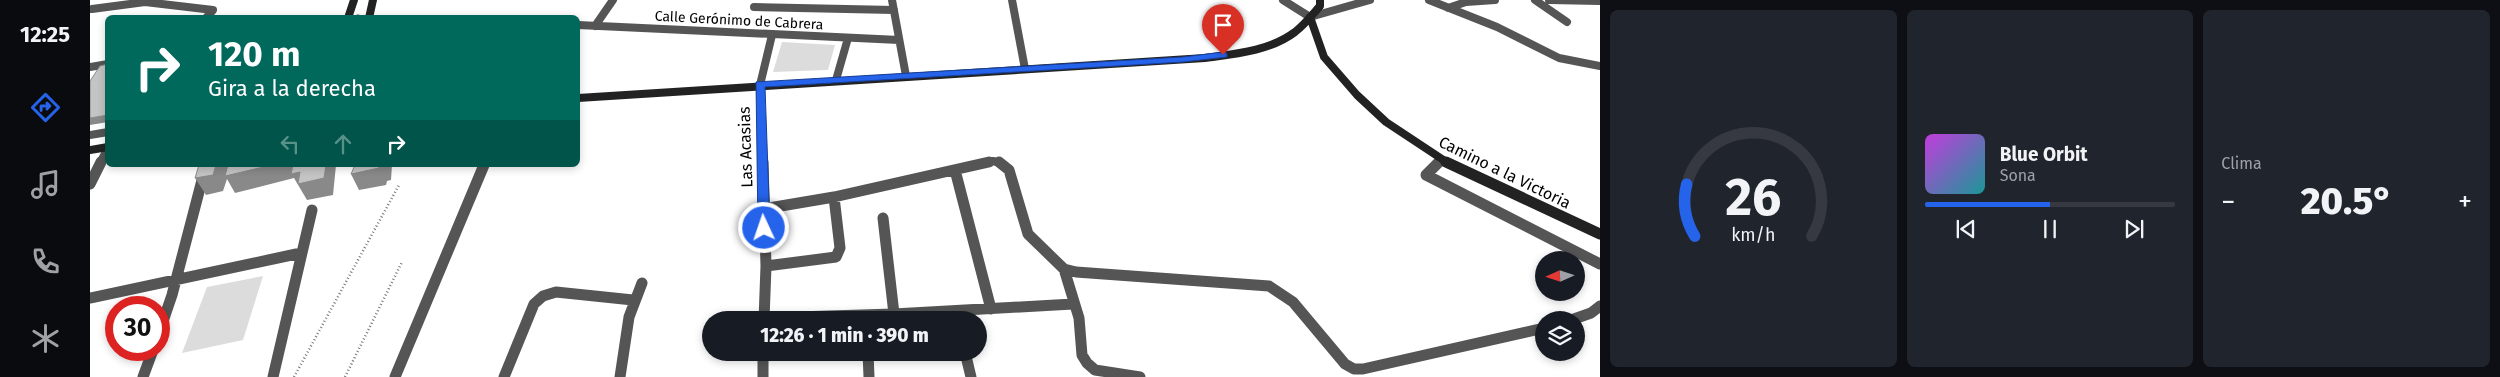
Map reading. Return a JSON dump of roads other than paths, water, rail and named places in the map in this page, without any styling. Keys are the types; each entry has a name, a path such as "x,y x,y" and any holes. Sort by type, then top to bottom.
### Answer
{"street":[{"path":"91,10 97,0"},
{"path":"349,15 354,0"},
{"path":"370,15 373,0"},
{"path":"595,26 613,0"},
{"path":"892,0 906,76"},
{"path":"1012,0 1025,69"},
{"path":"1283,0 1310,17 1370,0"},
{"path":"580,98 760,84 1183,60 1229,54 1288,37 1320,6 1320,0"},
{"path":"1429,0 1496,27 1556,58 1596,66 1600,72"},
{"path":"1448,8 1466,2 1495,0"},
{"path":"1535,0 1567,22"},
{"path":"1549,0 1600,1"},
{"path":"91,10 145,2 213,10 209,15"},
{"path":"754,6 894,10"},
{"path":"189,15 193,9"},
{"name":"Camino a la Victoria","path":"1310,17 1324,57 1357,96 1386,122 1441,160 1600,234"},
{"name":"Calle Gerónimo de Cabrera","path":"580,25 899,40"},
{"name":"Las Acasias","path":"764,311 766,266 760,84 772,35"},
{"path":"836,80 848,38"},
{"path":"90,67 105,64"},
{"path":"90,135 105,132"},
{"path":"90,150 105,148"},
{"path":"1441,160 1425,173 1426,175 1600,264"},
{"path":"763,209 834,198 993,161 1005,164 1009,170 1028,234 1064,269 1076,272 1269,286 1294,302 1344,364 1354,369 1362,369 1490,342 1535,330"},
{"path":"90,184 99,162"},
{"path":"170,299 205,167"},
{"path":"395,377 483,167"},
{"path":"955,170 991,309"},
{"path":"766,266 836,258 840,248 834,198"},
{"path":"273,377 312,210"},
{"path":"883,218 894,311"},
{"path":"90,298 301,253"},
{"path":"1064,269 1073,304 1079,318 1082,355 1087,363 1095,370 1140,377"},
{"path":"620,377 628,319 633,300 642,283"},
{"path":"504,377 534,304 543,296 556,292 633,300"},
{"path":"981,311 1073,304"},
{"path":"1585,315 1600,306"},
{"path":"143,377 149,361"},
{"path":"763,361 763,377"},
{"path":"868,361 869,377"},
{"path":"968,361 971,377"}]}
